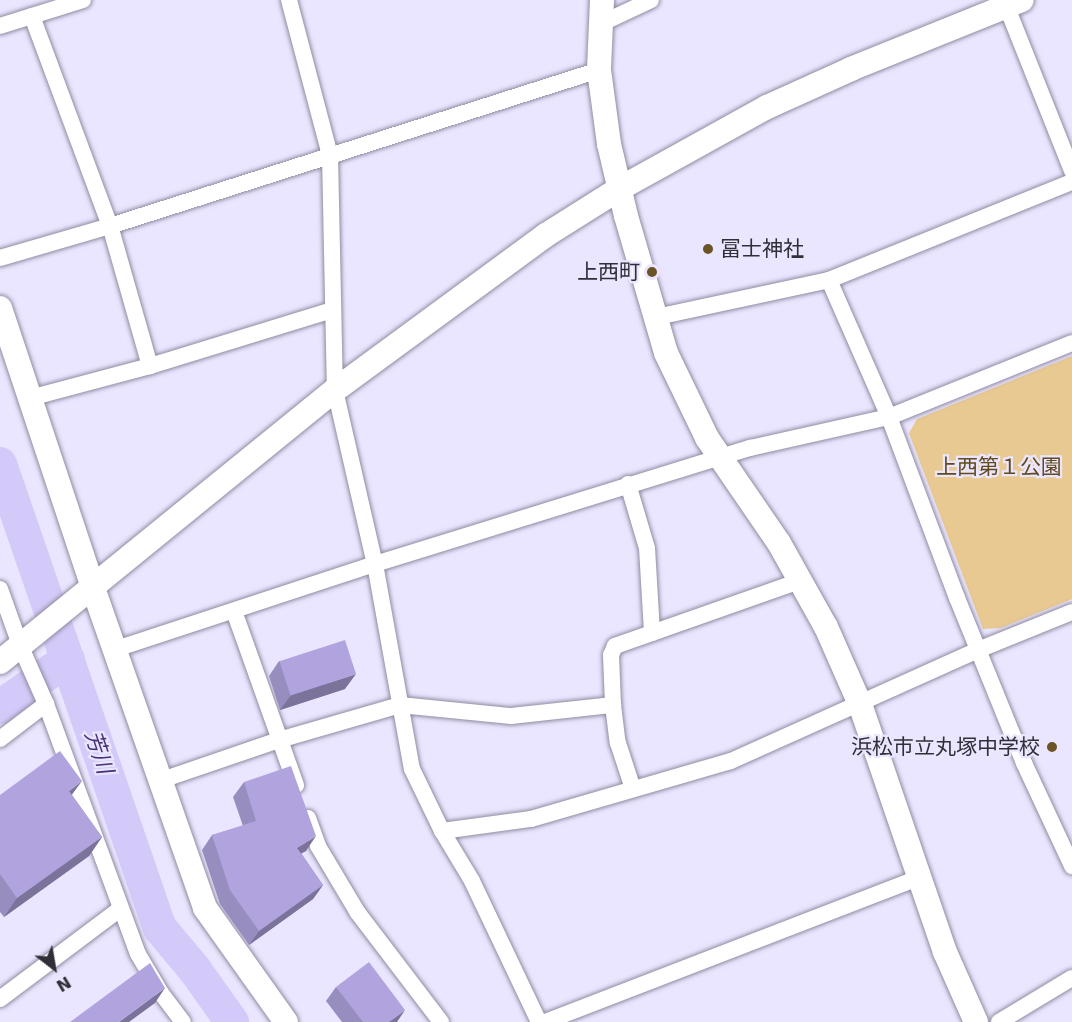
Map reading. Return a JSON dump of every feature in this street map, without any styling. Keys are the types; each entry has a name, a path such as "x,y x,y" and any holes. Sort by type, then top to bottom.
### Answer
{"street":[{"path":"0,26 83,0"},
{"path":"290,0 330,155 335,390 375,564 414,779 471,881 539,1022"},
{"path":"651,0 602,12 599,70 609,144 619,189 666,353 683,393 720,457 779,543 826,627 860,704 918,878 945,952 976,1022"},
{"path":"0,662 26,649 86,591 335,390 506,262 619,189 767,107 1011,2 1072,171"},
{"path":"32,16 110,226 150,366"},
{"path":"0,258 110,226 599,70"},
{"path":"657,317 829,280 1072,182"},
{"path":"829,280 889,417 1024,763 1072,866"},
{"path":"0,308 30,398 86,591 116,649 159,781 205,908 286,1022"},
{"path":"30,398 150,366 332,310"},
{"path":"116,649 628,484 750,448 889,417 1072,343"},
{"path":"628,484 647,548 652,633"},
{"path":"633,789 618,743 613,705 612,650 621,642 800,581"},
{"path":"0,590 26,649 121,908 149,974 183,1022"},
{"path":"234,611 318,846 358,913 441,1022"},
{"path":"442,831 522,821 731,761 978,650 1072,612"},
{"path":"0,739 44,698"},
{"path":"159,781 279,740 400,705 511,716 613,705"},
{"path":"545,1022 918,878"},
{"path":"0,999 121,908"},
{"path":"999,1022 1072,978"}],"green space":[{"name":"上西第１公園","path":"1072,356 1072,599 1001,628 983,629 909,433 917,419"}],"building":[{"path":"345,640 356,674 291,696 279,661"},
{"path":"60,751 82,781 69,791 102,837 17,898 0,874 0,795"},
{"path":"291,766 316,836 297,848 323,885 259,931 230,890 212,835 256,821 244,782"},
{"path":"369,962 405,1010 389,1022 363,1022 336,987"},
{"path":"150,963 165,988 119,1022 70,1022"}],"waterway":[{"name":"芳川","path":"0,464 160,928 195,970 232,1022"},
{"path":"0,707 68,659"}],"place":[{"name":"冨士神社","path":"708,249"},
{"name":"上西町","path":"652,272"},
{"name":"浜松市立丸塚中学校","path":"1052,747"}]}
